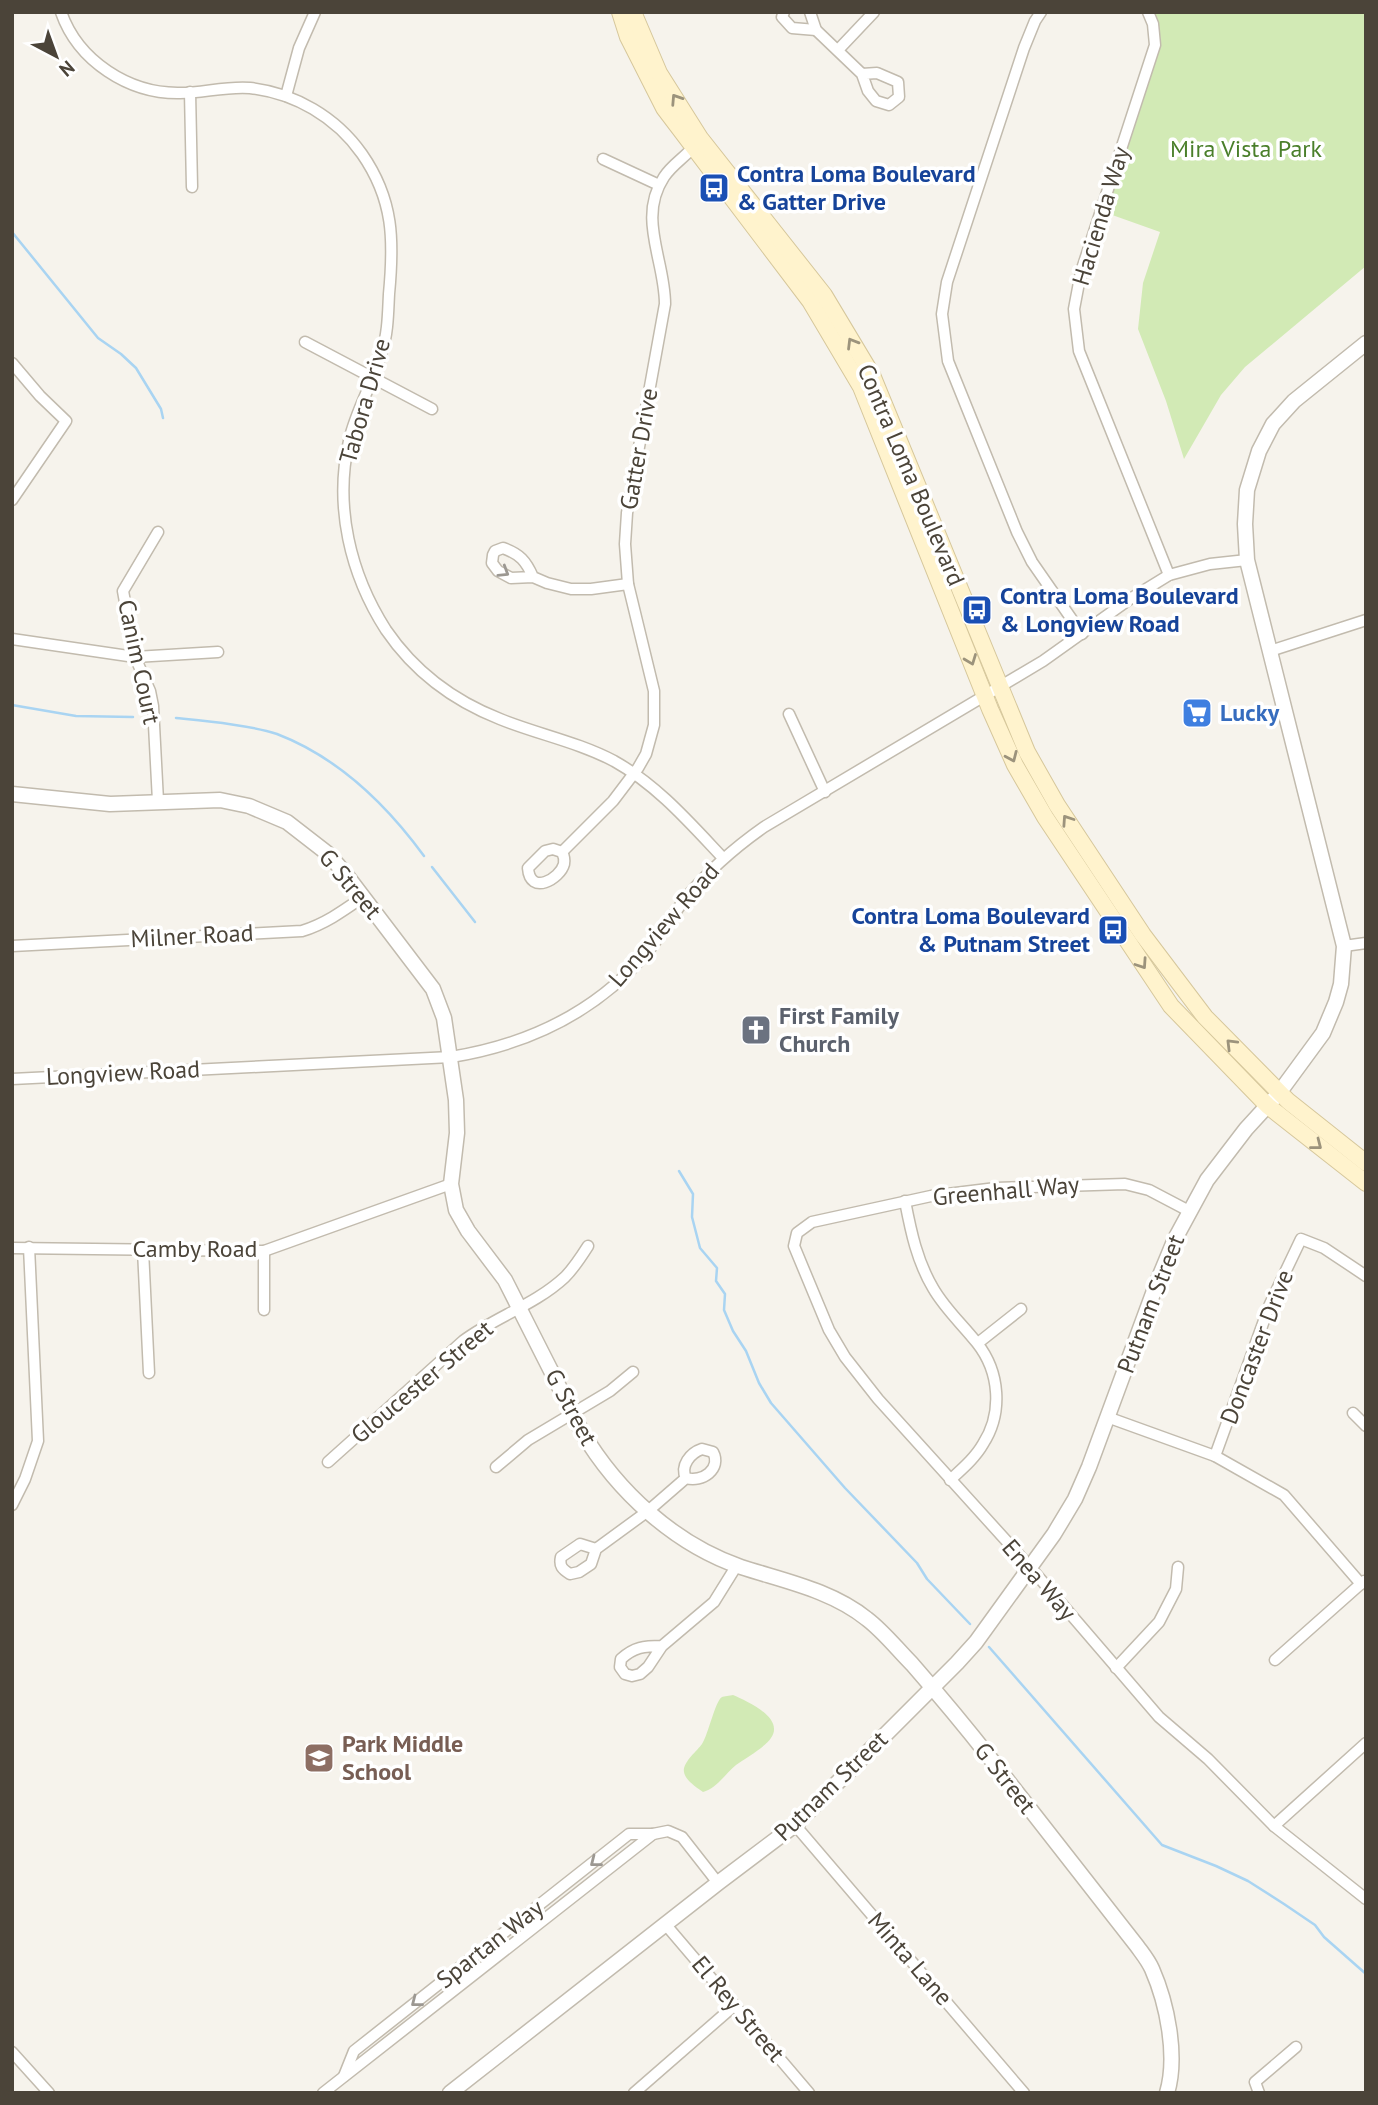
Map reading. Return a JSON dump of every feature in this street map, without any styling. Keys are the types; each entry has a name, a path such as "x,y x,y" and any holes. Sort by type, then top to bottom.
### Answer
{"main road":[{"name":"Contra Loma Boulevard","path":"620,12 628,37 664,108 697,142 824,295 872,375 1027,752 1057,805 1143,935 1205,1017 1279,1093 1366,1163"},
{"name":"Contra Loma Boulevard","path":"633,12 659,73 697,142 810,301 861,387 985,695 1015,765 1045,817 1171,1006 1200,1039 1268,1106 1366,1183"}],"street":[{"name":"Tabora Drive","path":"61,12 67,28 80,46 97,62 136,86 156,92 240,88 263,90 286,96 321,114 344,132 371,168 384,196 391,221 392,260 384,343 358,410 344,471 343,503 348,537 357,572 375,611 408,657 435,682 466,704 502,720 599,754 634,773 676,808 723,858"},
{"path":"286,96 299,48 314,12"},
{"path":"784,12 782,17 792,28 816,30"},
{"path":"810,12 816,30 862,74"},
{"path":"838,50 874,12"},
{"path":"1041,12 1024,48 951,269 942,314 948,361 1017,532 1032,562 1082,634"},
{"name":"Hacienda Way","path":"1148,12 1153,24 1155,45 1081,272 1074,309 1079,351 1169,575"},
{"path":"190,92 192,187"},
{"name":"Gatter Drive","path":"562,852 613,801 646,754 652,734 655,700 653,681 628,584 625,544 627,513 665,304 662,270 651,225 652,205 659,185 676,162 697,142"},
{"path":"603,159 659,185"},
{"path":"305,342 432,409"},
{"name":"Putnam Street","path":"450,2093 795,1825 970,1649 1054,1534 1075,1499 1157,1280 1206,1180 1279,1093 1316,1045 1331,1018 1341,984 1344,946 1247,560 1245,524 1247,490 1259,451 1273,424 1294,401 1366,343"},
{"path":"12,363 66,421 12,499"},
{"name":"Canim Court","path":"158,532 123,591 135,657 150,691 153,706 158,802"},
{"name":"Longview Road","path":"12,1079 451,1057 485,1052 542,1032 589,1006 623,977 647,953 684,901 723,858 764,827 1043,661 1130,599 1169,575 1210,564 1247,560"},
{"path":"533,577 571,589 628,584"},
{"path":"1270,651 1366,620"},
{"path":"12,639 135,657 218,652"},
{"path":"789,714 825,792"},
{"name":"G Street","path":"12,794 110,804 220,800 249,806 287,822 327,853 433,989 444,1018 457,1113 451,1184 454,1202 462,1223 496,1267 520,1308 589,1444 625,1489 648,1511 685,1539 737,1565 820,1593 855,1611 888,1639 933,1688 1151,1966 1160,1991 1172,2049 1171,2081 1167,2093"},
{"name":"Milner Road","path":"12,946 302,931 336,916 363,897"},
{"path":"1344,946 1366,943"},
{"name":"Greenhall Way","path":"819,1220 972,1190 1116,1183 1140,1186 1189,1211"},
{"name":"Camby Road","path":"12,1248 264,1251 451,1184"},
{"path":"905,1201 916,1251 924,1273 942,1303 978,1343 996,1385 995,1418 987,1437 979,1451 950,1480"},
{"name":"Enea Way","path":"819,1220 802,1228 794,1239 794,1246 823,1317 837,1344 859,1376 1030,1567 1159,1717 1208,1759 1274,1826 1366,1899"},
{"name":"Doncaster Drive","path":"1215,1456 1270,1304 1301,1239 1324,1248 1366,1276"},
{"name":"Gloucester Street","path":"328,1462 479,1329 520,1308 566,1276 588,1246"},
{"path":"12,1506 38,1441 29,1247"},
{"path":"143,1250 149,1373"},
{"path":"264,1251 264,1310"},
{"path":"978,1343 1021,1309"},
{"path":"496,1467 528,1440 610,1391 633,1372"},
{"path":"1353,1413 1366,1426"},
{"path":"1107,1417 1215,1456 1284,1495 1363,1582 1275,1660"},
{"path":"596,1549 687,1478"},
{"path":"662,1646 713,1602 737,1565"},
{"path":"1116,1668 1159,1622 1176,1589 1178,1567"},
{"path":"1274,1826 1366,1744"},
{"name":"Minta Lane","path":"795,1825 1024,2093"},
{"name":"Spartan Way","path":"323,2093 653,1834 668,1831 682,1838 718,1883"},
{"name":"El Rey Street","path":"666,1925 807,2092"},
{"path":"634,2093 734,2005"},
{"path":"1259,2093 1255,2082 1296,2047"},
{"path":"12,2052 49,2093"}],"green space":[{"name":"Mira Vista Park","path":"1148,12 1366,12 1366,266 1245,367 1221,395 1184,459 1166,401 1138,329 1143,283 1160,232 1101,211 1155,45"},
{"path":"733,1695 747,1701 769,1717 774,1731 764,1745 736,1765 713,1787 703,1792 689,1781 684,1768 702,1744 719,1700"}],"waterway":[{"path":"12,232 98,338 136,368 161,409 163,418"},
{"path":"12,705 76,716 133,717"},
{"path":"176,718 254,728 277,734 320,755 377,801 424,856"},
{"path":"432,867 475,922"},
{"path":"679,1171 693,1194 692,1217 700,1248 717,1268 716,1281 725,1294 724,1310 771,1403 970,1624"},
{"path":"989,1647 1162,1845 1248,1881 1315,1925 1324,1937 1366,1974"}],"place":[{"name":"Contra Loma Boulevard & Gatter Drive","path":"714,188"},
{"name":"Contra Loma Boulevard & Longview Road","path":"977,610"},
{"name":"Lucky","path":"1197,713"},
{"name":"Contra Loma Boulevard & Putnam Street","path":"1113,930"},
{"name":"First Family Church","path":"756,1030"},
{"name":"Park Middle School","path":"319,1758"}]}
